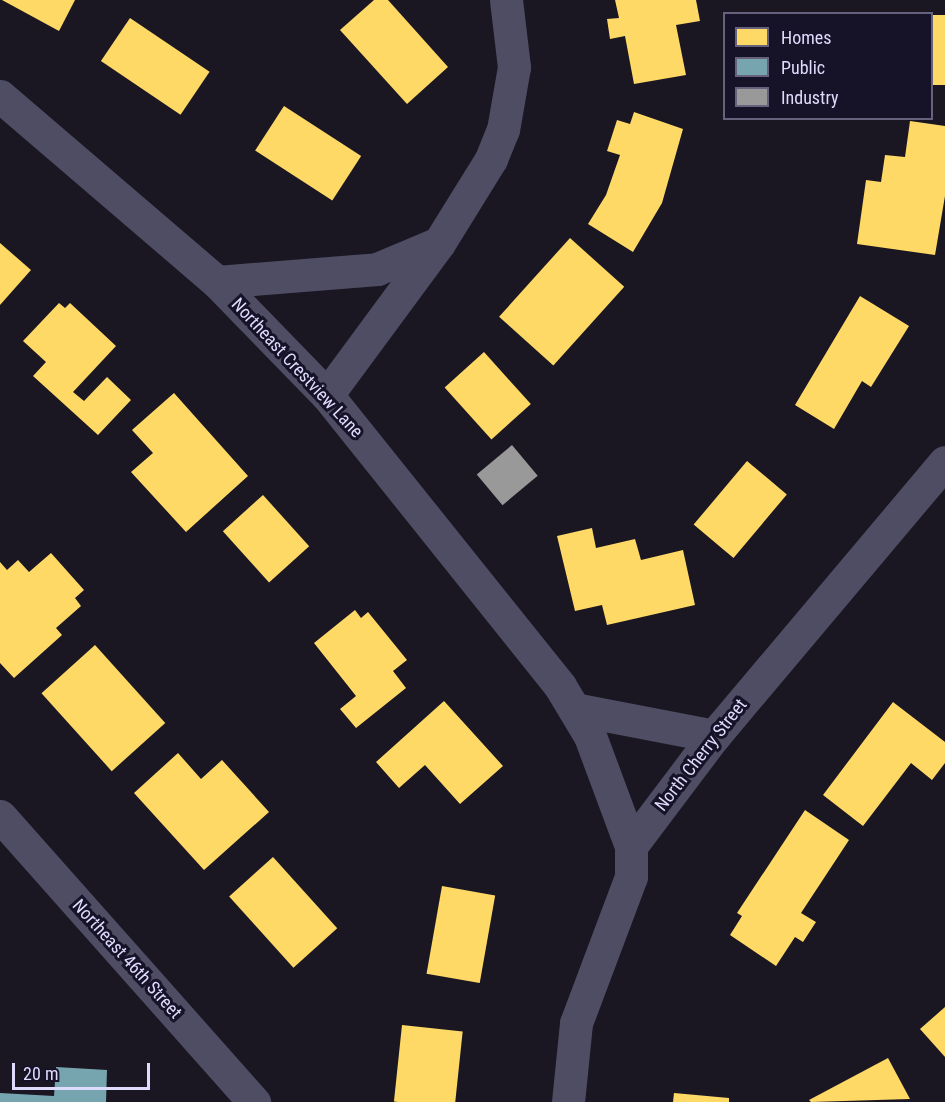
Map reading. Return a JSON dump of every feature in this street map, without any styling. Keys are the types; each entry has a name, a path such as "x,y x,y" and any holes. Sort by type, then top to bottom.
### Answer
{"street":[{"path":"327,395 439,243 491,159 503,130 514,67 506,0"},
{"name":"Northeast Crestview Lane","path":"0,96 217,282 327,395 538,657 574,709 590,736 631,846"},
{"path":"217,282 377,269 439,243"},
{"name":"North Cherry Street","path":"631,846 714,736 945,462"},
{"path":"574,709 714,736"},
{"name":"Northeast 46th Street","path":"0,816 254,1102"},
{"path":"568,1102 576,1023 631,877 631,846"}],"building: Homes":[{"path":"2,0 75,0 59,31"},
{"path":"374,0 388,0 448,67 407,104 340,30"},
{"path":"615,0 696,0 700,21 676,25 686,75 634,84 625,36 610,39 607,19 619,18"},
{"path":"933,15 945,15 945,85 933,85"},
{"path":"130,18 210,72 181,115 101,61"},
{"path":"284,106 361,156 332,201 255,150"},
{"path":"634,112 683,129 662,203 633,252 588,224 606,195 620,155 607,151 617,120 630,124"},
{"path":"910,121 945,126 945,196 935,255 857,244 866,180 881,182 885,155 905,157"},
{"path":"570,238 624,287 553,366 499,317"},
{"path":"0,243 31,270 0,305"},
{"path":"860,296 909,326 871,387 862,381 834,429 795,405"},
{"path":"59,303 65,308 70,303 116,346 73,392 84,401 107,377 131,400 98,435 33,376 46,362 23,341"},
{"path":"484,352 531,404 491,439 445,387"},
{"path":"174,393 248,476 186,532 131,472 153,453 132,430"},
{"path":"747,461 787,494 733,558 694,525"},
{"path":"263,495 309,546 269,582 223,531"},
{"path":"592,528 596,548 635,539 641,560 683,550 695,605 607,625 602,605 575,611 557,536"},
{"path":"51,553 84,590 75,598 81,606 56,628 62,635 14,678 0,663 0,562 7,570 18,560 29,572"},
{"path":"355,610 361,618 368,612 407,660 393,671 406,688 356,728 340,709 356,696 314,643"},
{"path":"95,645 165,723 112,771 41,693"},
{"path":"444,701 503,766 460,804 425,765 399,788 376,762"},
{"path":"893,702 945,742 945,763 932,780 911,763 863,826 823,795"},
{"path":"178,753 201,779 222,760 269,812 204,870 134,793"},
{"path":"805,810 849,840 801,913 816,922 803,942 795,937 776,966 730,935 742,916 737,913"},
{"path":"273,857 337,928 293,968 229,896"},
{"path":"442,886 495,895 480,983 427,974"},
{"path":"945,1007 945,1057 920,1029"},
{"path":"402,1025 463,1031 455,1102 394,1102"},
{"path":"888,1058 910,1099 811,1102 809,1100"},
{"path":"674,1093 729,1098 729,1102 673,1102"}],"building: Public":[{"path":"56,1067 107,1070 106,1102 0,1102 0,1093 54,1096"}],"building: Industry":[{"path":"512,445 538,476 502,505 477,475"}]}
